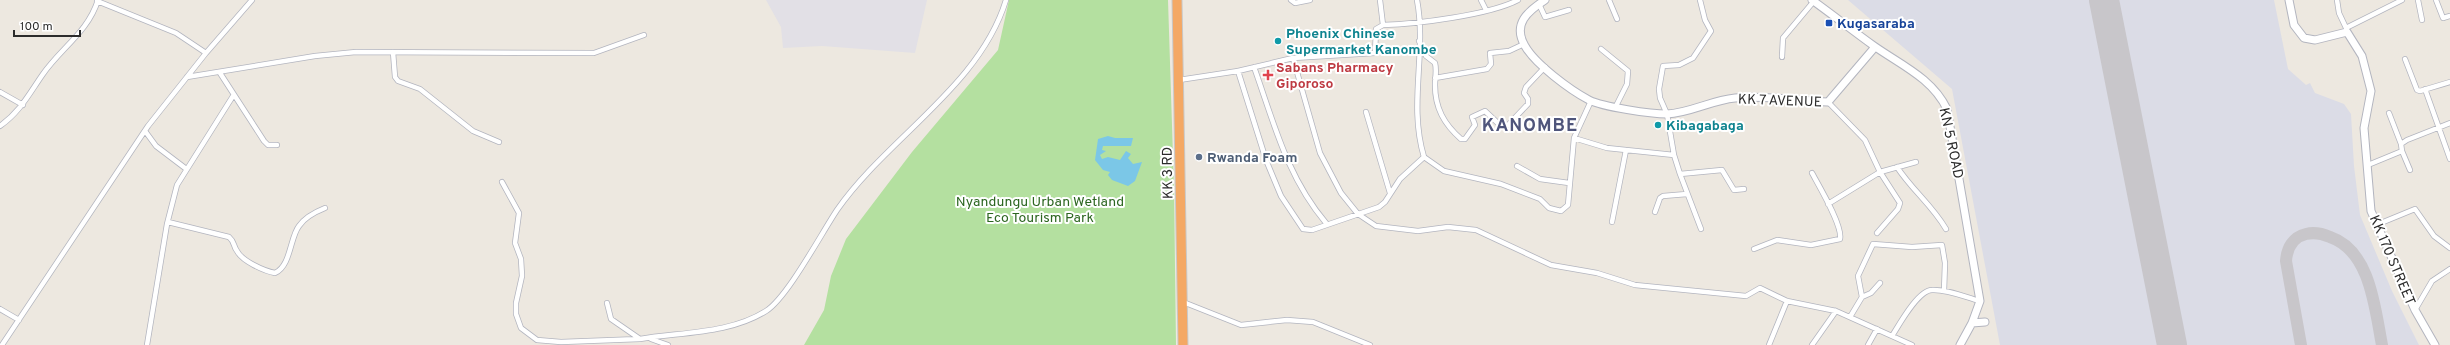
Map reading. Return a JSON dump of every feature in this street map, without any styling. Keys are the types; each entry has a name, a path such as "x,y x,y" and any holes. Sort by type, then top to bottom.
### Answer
{"highway":[{"name":"KK 3 RD","path":"1178,0 1183,345"}],"main road":[{"path":"2289,0 2294,25 2304,38 2311,40 2347,30"},
{"name":"KN 5 ROAD","path":"1813,1 1875,47 1901,62 1926,81 1940,95 1947,109 1980,301"},
{"path":"1524,44 1521,23 1524,16 1542,2"},
{"name":"KK 170 STREET","path":"2347,30 2362,56 2371,91 2364,128 2370,201 2376,225 2415,310 2434,345"},
{"name":"KK 7 AVENUE","path":"1524,44 1529,53 1545,67 1591,101 1667,114 1735,98 1828,102 1875,47"},
{"path":"1960,345 1972,324 1980,301"},
{"path":"1972,324 1985,322"}],"street":[{"path":"2,345 145,131 206,53 252,0"},
{"path":"607,303 612,319 640,339 739,323 774,306 842,203 963,75 985,47 1006,0"},
{"path":"1291,0 1295,2 1310,0"},
{"path":"1380,0 1383,25"},
{"path":"1417,0 1421,22 1419,41 1419,84 1416,114 1417,129 1424,157 1444,171 1501,184 1540,199 1546,206 1553,210 1561,211 1568,205 1574,138 1591,101"},
{"path":"1481,0 1486,10"},
{"path":"1179,80 1238,71 1293,58 1375,53 1376,29 1383,25 1421,22 1486,10 1518,0"},
{"path":"1609,0 1617,19"},
{"path":"1700,0 1705,20 1712,31 1693,58 1679,65 1666,64 1663,66 1659,89 1667,114 1674,155 1701,230"},
{"path":"2337,0 2339,13 2347,30 2402,0"},
{"path":"2418,0 2422,20"},
{"path":"2436,0 2440,15 2443,18 2450,16"},
{"path":"0,126 23,106 47,69 79,36 98,1 176,33 206,53"},
{"path":"1782,57 1783,38 1813,1"},
{"path":"1542,2 1545,17 1568,10"},
{"path":"187,77 220,73 315,56 356,52 476,51 587,54 603,51 644,35"},
{"path":"1419,41 1426,56 1435,63 1437,102 1443,121 1463,139 1475,126 1472,118 1480,111 1485,110 1502,127 1508,125 1528,104 1528,99 1524,93 1526,87 1545,67"},
{"path":"1435,78 1487,69 1491,64 1490,53 1508,51 1524,44"},
{"path":"1601,49 1628,71 1627,84 1616,106"},
{"path":"393,52 395,77 398,81 420,89 474,131 499,142"},
{"path":"1293,58 1320,153 1341,193 1358,214 1376,226 1393,230 1425,230 1448,227 1476,230 1551,265 1597,273 1627,284 1746,296 1760,288 1787,302 1836,311 1912,345"},
{"path":"2405,59 2417,90 2425,90 2450,82"},
{"path":"1254,67 1284,154 1308,202 1326,224"},
{"path":"1238,71 1266,160 1281,196 1303,229 1312,230 1379,207 1385,202 1400,179 1424,157"},
{"path":"220,73 233,96 268,145 277,145"},
{"path":"2425,90 2450,159"},
{"path":"0,92 23,106"},
{"path":"146,345 173,195 185,168 233,96"},
{"path":"1828,102 1862,136 1880,172 1887,179 1900,206 1877,233"},
{"path":"1366,112 1390,193"},
{"path":"2389,113 2410,170"},
{"path":"2401,144 2450,123"},
{"path":"145,131 156,146 185,168"},
{"path":"1574,138 1626,150 1674,155"},
{"path":"1612,222 1626,150"},
{"path":"2368,165 2402,151"},
{"path":"1828,204 1880,172 1916,162"},
{"path":"1517,166 1540,179 1569,183"},
{"path":"1897,167 1908,184 1933,208 1946,229"},
{"path":"1680,174 1722,170 1734,190 1744,189"},
{"path":"1754,249 1777,240 1811,245 1839,240 1841,238 1828,204 1812,173"},
{"path":"502,182 519,213 514,231 515,243 521,259 522,276 516,303 516,314 521,328 537,340 561,342 640,339 659,340 668,345"},
{"path":"1655,212 1660,198 1663,196 1687,194"},
{"path":"168,222 230,237 234,241 238,253 246,259 275,273 290,253 298,227 310,215 325,208"},
{"path":"2376,225 2415,209 2434,236 2450,248"},
{"path":"1862,297 1858,276 1872,245 1876,243 1912,247 1942,245 1945,263 1944,291"},
{"path":"2415,310 2432,281 2450,269"},
{"path":"1850,317 1862,297 1871,293 1880,283"},
{"path":"1892,336 1922,294 1931,290 1944,291 1980,301"},
{"path":"1183,302 1241,325 1301,320 1370,345"},
{"path":"1769,345 1787,302"},
{"path":"0,309 19,320"},
{"path":"1812,345 1836,311"},
{"path":"1868,345 1877,329"}],"shaded area":[{"path":"766,0 927,0 915,53 822,46 783,48 781,27"},
{"path":"1848,0 2274,0 2288,69 2306,85 2310,83 2315,93 2344,104 2351,114 2354,166 2360,215 2392,291 2419,345 2000,345 1952,89"}],"green space":[{"name":"Nyandungu Urban Wetland Eco Tourism Park","path":"1009,0 1168,0 1174,188 1176,345 804,345 824,310 831,276 846,239 912,152 998,50"}],"water":[{"path":"1108,136 1115,138 1133,138 1131,146 1103,146 1102,150 1106,151 1100,155 1102,159 1108,157 1120,160 1126,151 1131,154 1128,158 1133,164 1142,162 1135,181 1128,186 1112,180 1108,175 1110,172 1103,170 1095,160 1098,139"}],"taxiway":[{"path":"2301,345 2286,261 2289,248 2294,240 2301,235 2312,233 2330,237 2344,244 2363,268 2369,283 2377,315 2382,345"}],"runway":[{"path":"2104,0 2172,345"}],"place":[{"name":"Kugasaraba","path":"1829,23"},
{"name":"Phoenix Chinese Supermarket Kanombe","path":"1278,41"},
{"name":"Sabans Pharmacy Giporoso","path":"1268,75"},
{"name":"Kibagabaga","path":"1658,125"},
{"name":"Rwanda Foam","path":"1199,157"}],"district":[{"name":"KANOMBE","path":"1530,125"}]}
